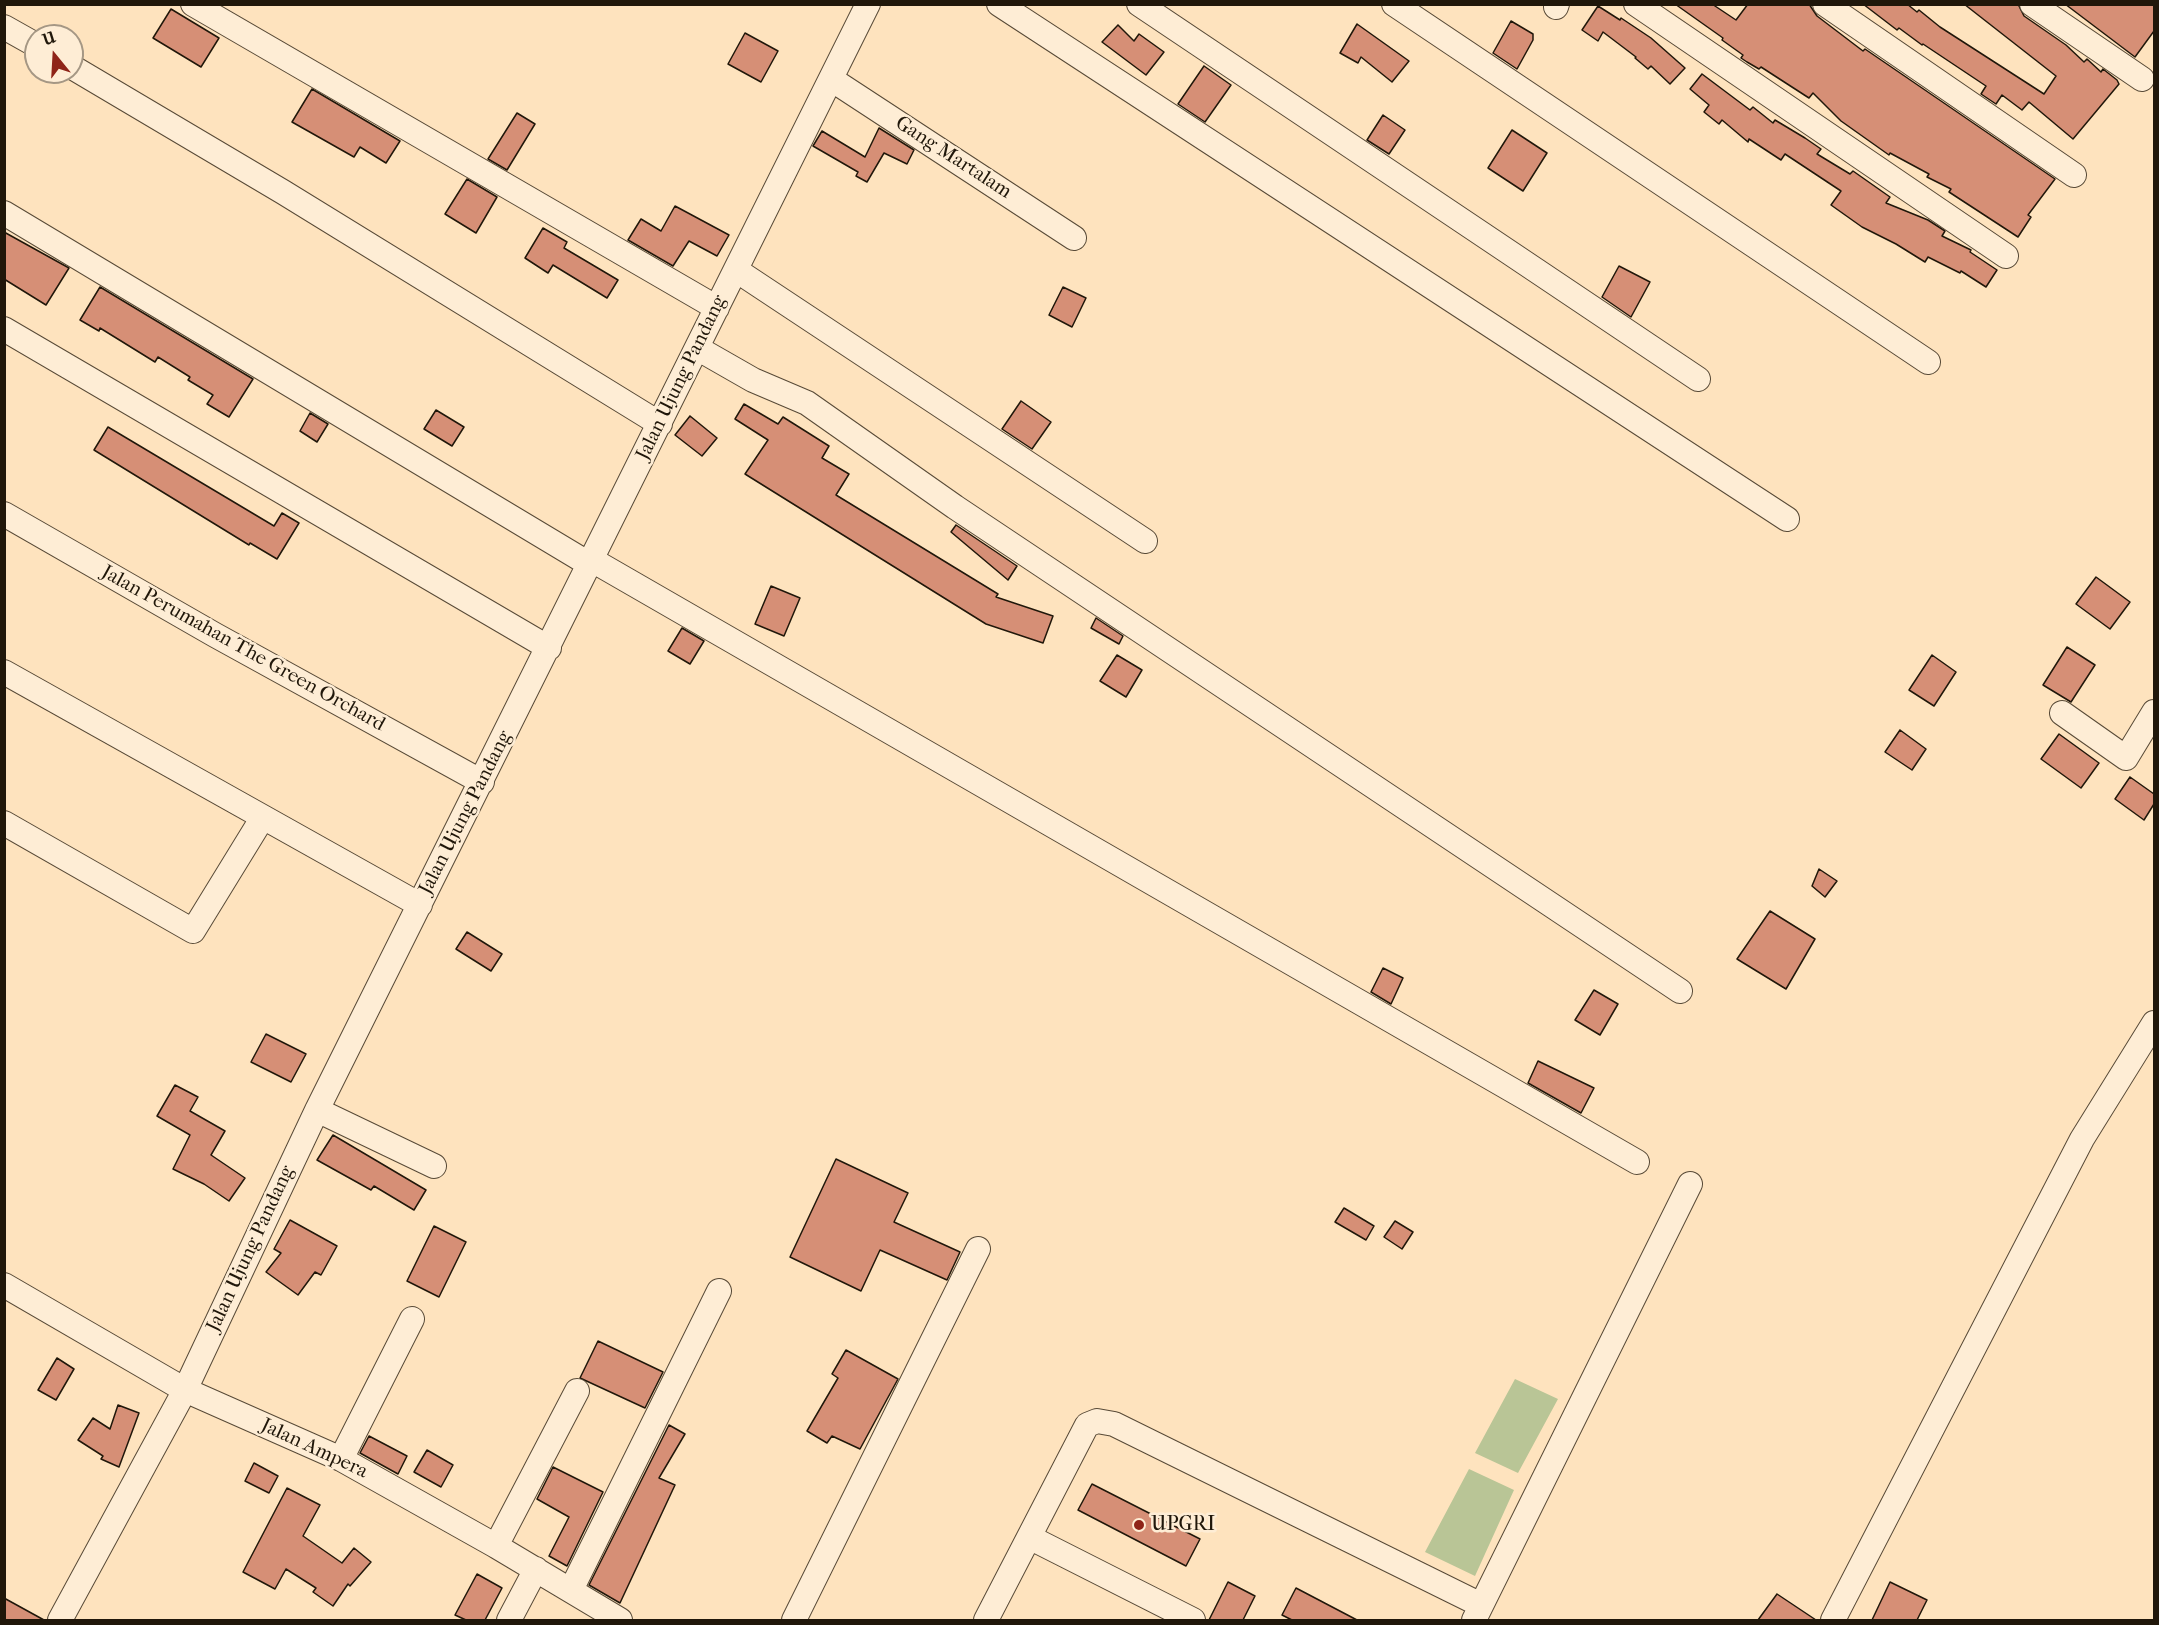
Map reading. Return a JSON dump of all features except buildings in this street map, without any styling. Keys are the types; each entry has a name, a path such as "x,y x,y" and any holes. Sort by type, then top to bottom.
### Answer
{"street":[{"path":"193,4 717,308"},
{"name":"Jalan Ujung Pandang","path":"60,1620 185,1390 317,1110 868,4"},
{"path":"999,4 1787,519"},
{"path":"1139,4 1698,379"},
{"path":"1394,4 1928,362"},
{"path":"1636,4 2006,256"},
{"path":"1825,4 2074,175"},
{"path":"2032,4 2142,79"},
{"path":"4,27 24,38"},
{"path":"84,74 283,192 660,424"},
{"name":"Gang Martalam","path":"831,79 1074,238"},
{"path":"4,213 590,562 1637,1162"},
{"path":"736,270 1145,541"},
{"path":"4,329 549,648"},
{"path":"697,348 746,377 807,403 955,507 1680,991"},
{"name":"Jalan Perumahan The Green Orchard","path":"4,514 215,635 482,782"},
{"path":"4,672 420,905"},
{"path":"2062,713 2126,758 2154,712"},
{"path":"4,823 193,931 263,817"},
{"path":"1833,1620 2082,1139 2154,1023"},
{"path":"317,1110 434,1166"},
{"path":"986,1620 1087,1425 1097,1421 1114,1424 1477,1613 1690,1184"},
{"path":"794,1620 978,1249"},
{"name":"Jalan Ampera","path":"4,1285 185,1390 341,1459 536,1569 620,1620"},
{"path":"570,1590 719,1291"},
{"path":"341,1459 412,1319"},
{"path":"496,1546 577,1391"},
{"path":"1029,1537 1193,1620"},
{"path":"508,1620 536,1569"}],"green space":[{"path":"1515,1379 1558,1399 1518,1473 1475,1453"},
{"path":"1469,1469 1514,1490 1475,1576 1425,1552"}],"place":[{"name":"UPGRI","path":"1139,1525"}]}
